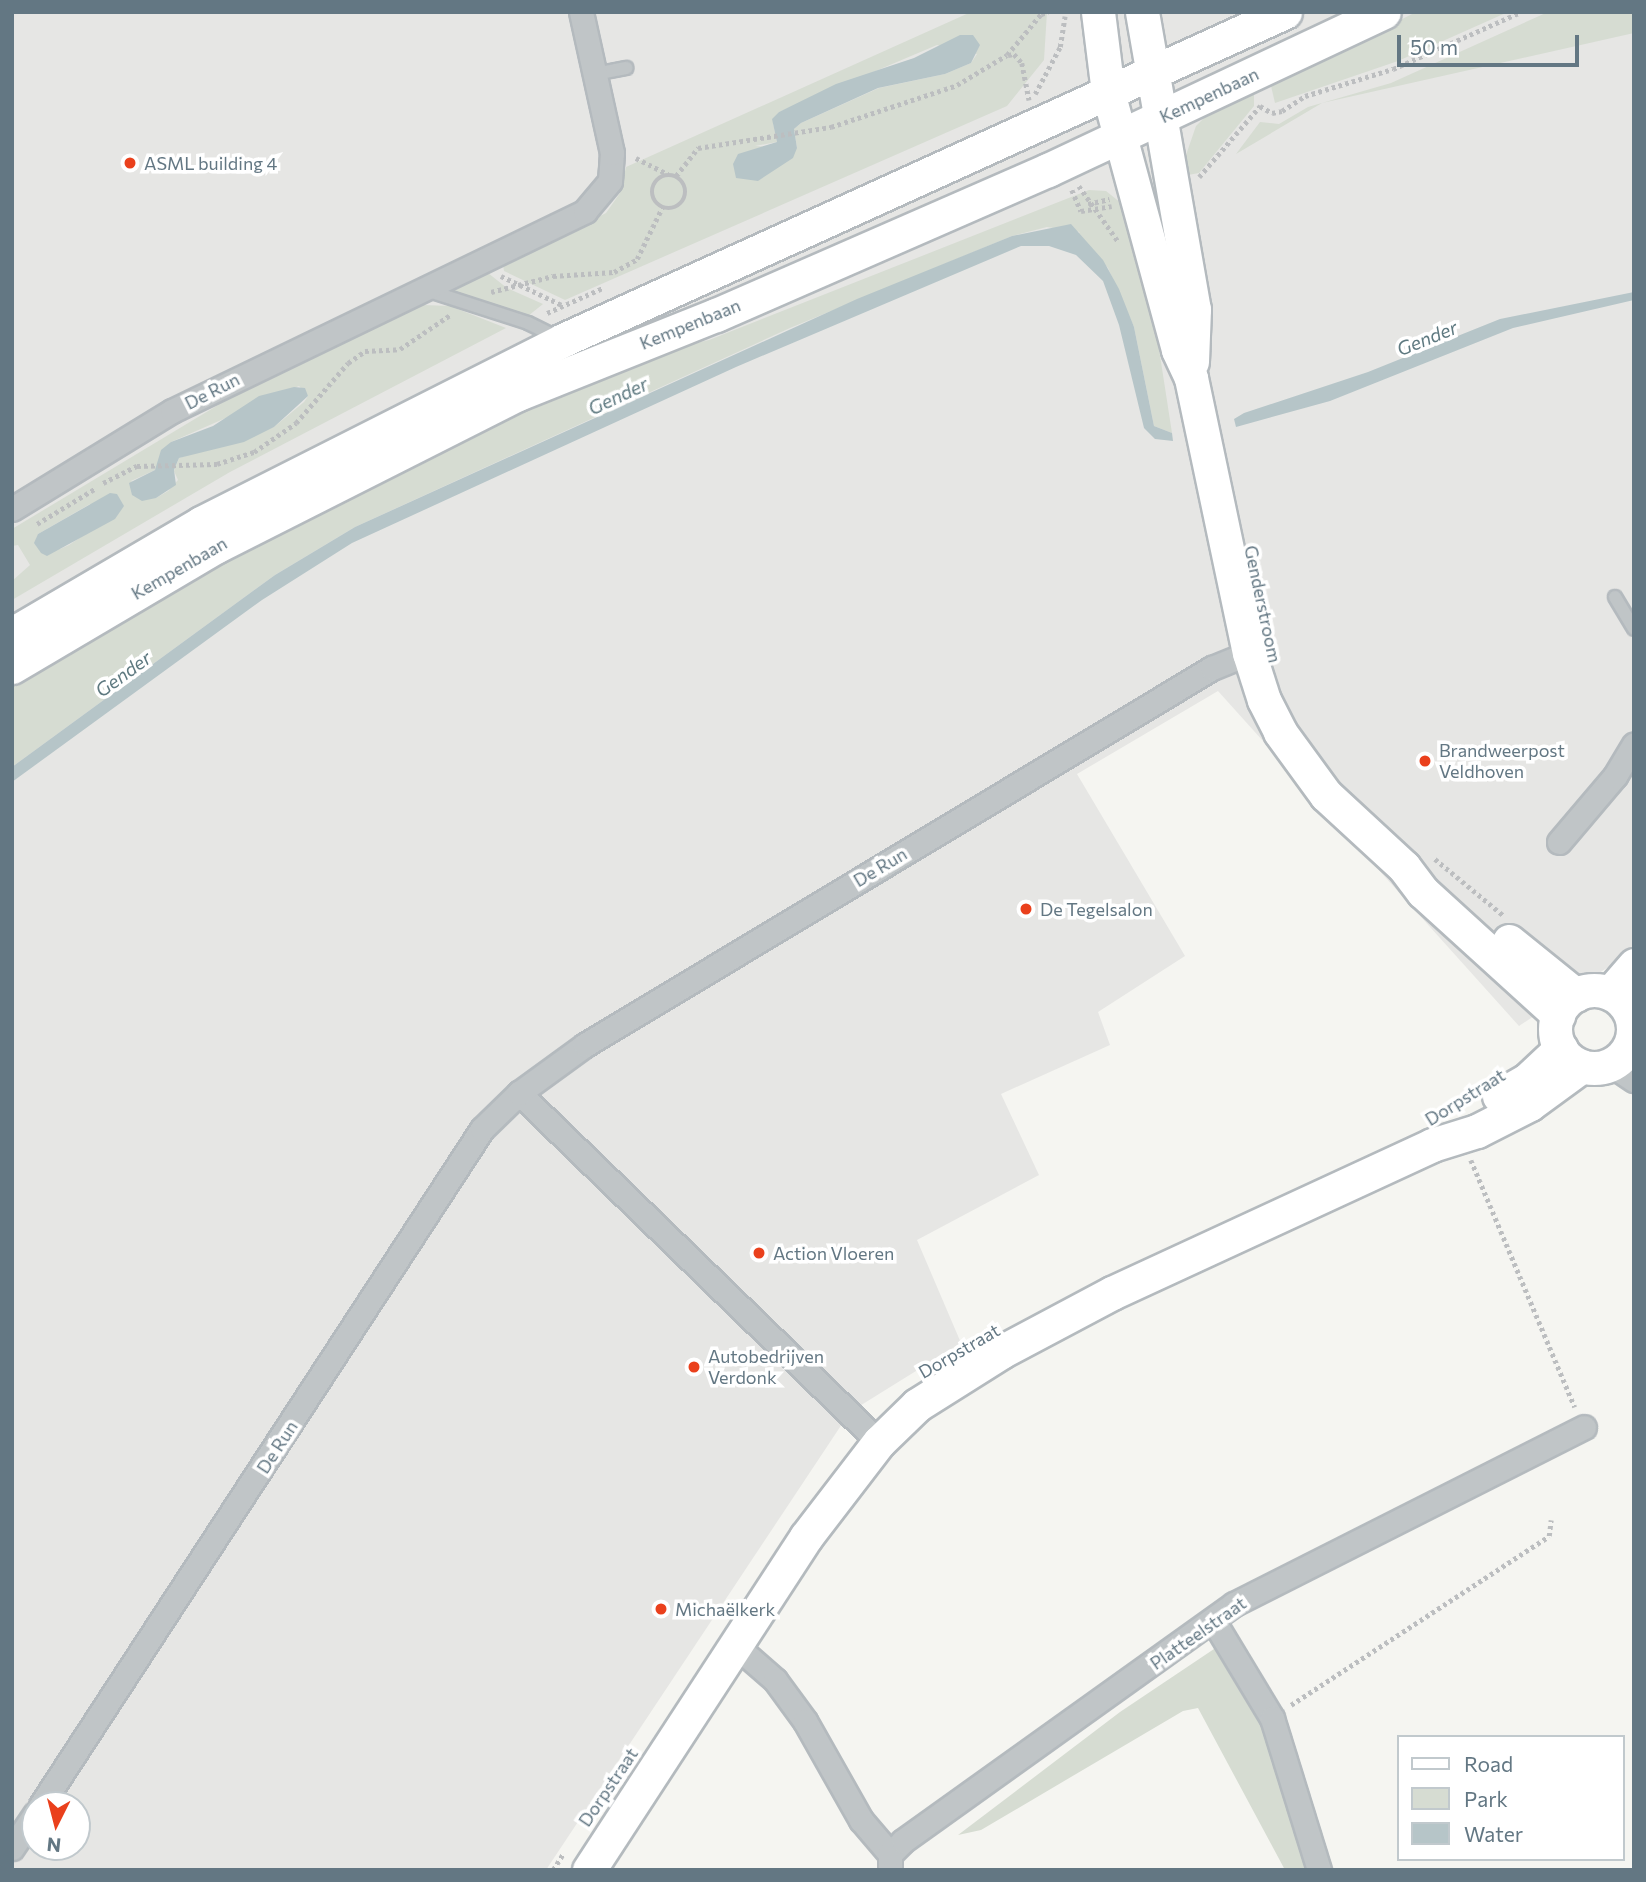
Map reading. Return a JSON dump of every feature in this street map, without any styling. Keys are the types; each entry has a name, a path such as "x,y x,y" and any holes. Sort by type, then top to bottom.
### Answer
{"street":[{"name":"De Run","path":"12,509 172,411 420,287 585,211 610,181 612,153 581,12"},
{"path":"1098,12 1108,92"},
{"path":"1142,12 1153,74"},
{"name":"Kempenbaan","path":"12,634 201,523 564,340 1285,12"},
{"name":"Kempenbaan","path":"12,667 217,546 506,399 716,315 1119,136 1384,12"},
{"name":"Genderstroom","path":"1153,74 1162,116 1174,214 1194,309 1191,378"},
{"name":"Genderstroom","path":"1108,92 1119,136 1139,191 1178,350 1191,378 1249,653 1264,701 1306,771 1353,824 1414,859 1567,1005"},
{"name":"De Run","path":"50,1791 482,1129 519,1093 585,1045 1212,668 1249,653"},
{"path":"1559,842 1615,776 1634,744"},
{"path":"1624,1002 1590,990 1567,1005 1555,1032 1608,1059 1633,1031 1624,1002 1634,965"},
{"name":"Dorpstraat","path":"578,1858 736,1646 806,1537 879,1442 917,1405 1001,1352 1112,1293 1432,1145 1468,1115 1528,1079 1608,1059"},
{"path":"519,1093 879,1442"},
{"name":"Platteelstraat","path":"890,1862 903,1841 1214,1622 1234,1604 1584,1427"},
{"path":"1214,1622 1272,1718 1319,1870"},
{"path":"736,1646 775,1680 805,1721 861,1820 890,1862"}],"lane":[{"path":"595,74 626,68"},
{"path":"420,287 528,323 564,340"},
{"path":"1615,597 1634,629"}],"path":[{"path":"676,176 698,149 831,127 957,85 1007,55 1041,14 1048,12"},
{"name":"Kempenbaan","path":"1202,186 1202,176 1260,106 1272,113 1282,111 1305,96 1393,69 1521,12"},
{"path":"1037,92 1060,47 1064,14"},
{"path":"1007,55 1019,56 1025,90"},
{"path":"676,176 685,184 687,194 673,209 663,208 652,193 653,185 659,177 676,176"},
{"path":"29,527 128,469 156,465 217,464 265,446 296,424 348,363 365,351 400,349 468,304 512,285 620,269 637,259 663,208"},
{"path":"486,257 512,285 562,305"},
{"path":"1414,859 1512,922"},
{"name":"Dorpstraat","path":"1444,1111 1477,1092"},
{"path":"1466,1150 1584,1427"},
{"path":"1272,1718 1549,1536 1551,1520"},
{"path":"552,1870 578,1858"}],"shaded area":[{"path":"12,12 1634,12 1634,950 1519,1026 1218,691 1077,774 1185,956 1098,1012 1110,1045 1001,1094 1039,1175 917,1240 961,1343 850,1412 546,1870 12,1870"}],"green space":[{"path":"971,12 1047,12 1044,60 1007,106 565,300 504,271 503,265 606,213 620,193 626,167","holes":["937,45 977,54 971,63 945,74 879,88 801,123 794,129 797,148 755,146 777,142 773,123 779,112"]},
{"path":"1416,12 1508,12 1398,61 1275,103 1271,86"},
{"path":"1548,12 1634,12 1634,33 1322,103 1236,154 1260,122 1279,124 1308,107 1391,83"},
{"path":"1254,92 1254,106 1199,173 1188,175 1186,155 1196,126 1208,114"},
{"path":"1089,190 1106,191 1131,211 1142,239 1172,433 1154,426 1134,327 1108,268 1077,234 1080,232 1047,227 1012,236 790,328 355,527 275,575 12,767 12,686 145,603 466,431 662,351 709,340"},
{"path":"488,273 507,288 543,304 528,316 453,291"},
{"path":"423,305 450,306 506,328 230,472 12,600 12,581 30,565 18,545 12,546 12,529 253,384","holes":["299,386 308,396 274,427 179,458 174,471 178,480 168,491 156,498 131,481 155,470 171,442","90,504 87,533 69,545 60,549 38,534"]},
{"path":"1217,1647 1256,1702 1310,1870 1285,1870 1198,1708 1183,1711 981,1830 958,1835 1120,1712"}],"water":[{"path":"960,35 973,35 980,45 971,63 945,74 878,88 801,123 794,129 797,148 793,158 758,181 736,178 733,164 738,154 777,142 772,119 779,112 836,84 914,58"},
{"path":"1071,224 1103,260 1119,289 1134,327 1154,426 1172,433 1173,441 1155,439 1144,428 1119,325 1103,281 1076,255 1049,246 1021,246 736,367 352,543 262,600 12,782 12,767 275,575 355,527 857,299 1012,236"},
{"path":"1634,292 1634,300 1513,328 1330,401 1236,427 1234,419 1244,413 1368,372 1500,319"},
{"path":"294,387 305,388 308,396 274,427 244,442 179,458 174,470 176,485 156,498 142,501 132,495 129,483 155,470 161,450 171,442 213,426 259,396"},
{"path":"110,493 117,494 124,506 115,519 47,556 41,553 34,543 38,534"}],"place":[{"name":"ASML building 4","path":"130,163"},
{"name":"Brandweerpost Veldhoven","path":"1425,761"},
{"name":"De Tegelsalon","path":"1026,909"},
{"name":"Action Vloeren","path":"759,1253"},
{"name":"Autobedrijven Verdonk","path":"694,1367"},
{"name":"Michaëlkerk","path":"661,1609"}],"water label":[{"name":"Gender","path":"1427,338"},
{"name":"Gender","path":"618,396"},
{"name":"Gender","path":"123,674"}]}
